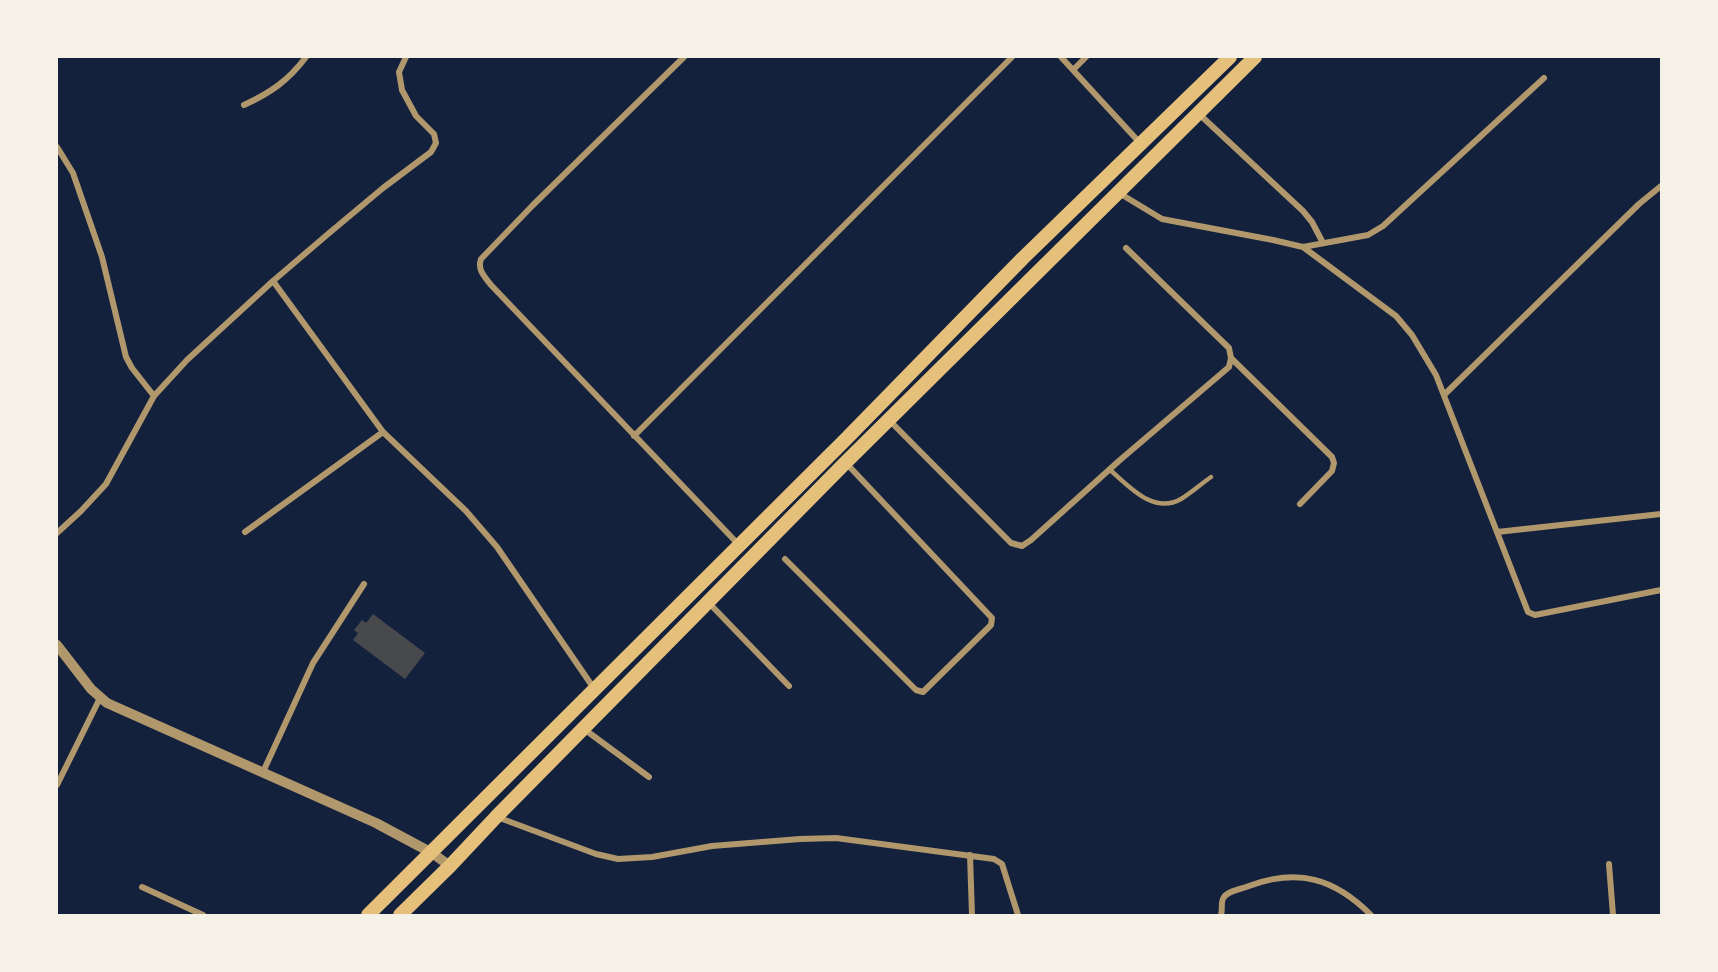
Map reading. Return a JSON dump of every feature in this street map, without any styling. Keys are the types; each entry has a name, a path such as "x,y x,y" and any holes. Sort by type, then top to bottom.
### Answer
{"highway":[{"path":"368,915 846,440 1022,259 1230,57"},
{"path":"399,915 450,866 845,463 1255,57"}],"street":[{"path":"244,105 269,93 297,69 306,57"},
{"path":"57,533 106,484 154,396 187,360 273,282 383,188 431,152 436,143 434,134 416,116 402,90 399,72 406,57"},
{"path":"684,57 532,205 479,263 480,271 491,285 739,545"},
{"path":"634,436 1012,57"},
{"path":"1061,57 1142,144"},
{"path":"1073,70 1086,57"},
{"path":"1303,247 1368,235 1383,226 1544,78"},
{"path":"1198,113 1303,211 1312,222 1323,243"},
{"path":"57,147 73,173 102,257 126,357 154,396"},
{"path":"1444,395 1661,186"},
{"path":"1118,193 1162,219 1303,247 1396,316 1412,335 1436,375 1528,612 1534,615 1661,590"},
{"path":"889,420 1011,543 1022,546 1031,540 1109,469 1229,367 1231,358 1229,348 1126,248"},
{"path":"273,282 384,432 466,511 497,547 595,690"},
{"path":"1231,358 1332,457 1334,463 1332,471 1300,504"},
{"path":"245,532 384,432"},
{"path":"785,559 916,690 923,692 991,625 992,618 845,463"},
{"path":"1497,532 1661,514"},
{"path":"263,772 313,663 364,584"},
{"path":"708,603 789,686"},
{"path":"57,645 91,688 107,703 376,823 432,853 450,866"},
{"path":"57,785 100,698"},
{"path":"584,729 649,777"},
{"path":"496,817 597,854 618,859 652,857 712,846 836,838 970,855 1002,864 1017,915"},
{"path":"970,855 972,915"},
{"path":"1609,864 1613,915"},
{"path":"1221,915 1222,900 1226,894 1261,881 1293,877 1316,879 1340,890 1371,915"},
{"path":"142,887 203,915"}],"lane":[{"path":"1109,469 1144,499 1163,505 1180,500 1211,477"}],"building":[{"path":"373,614 425,653 405,679 353,640 358,633 354,630 362,620 366,623"}]}
